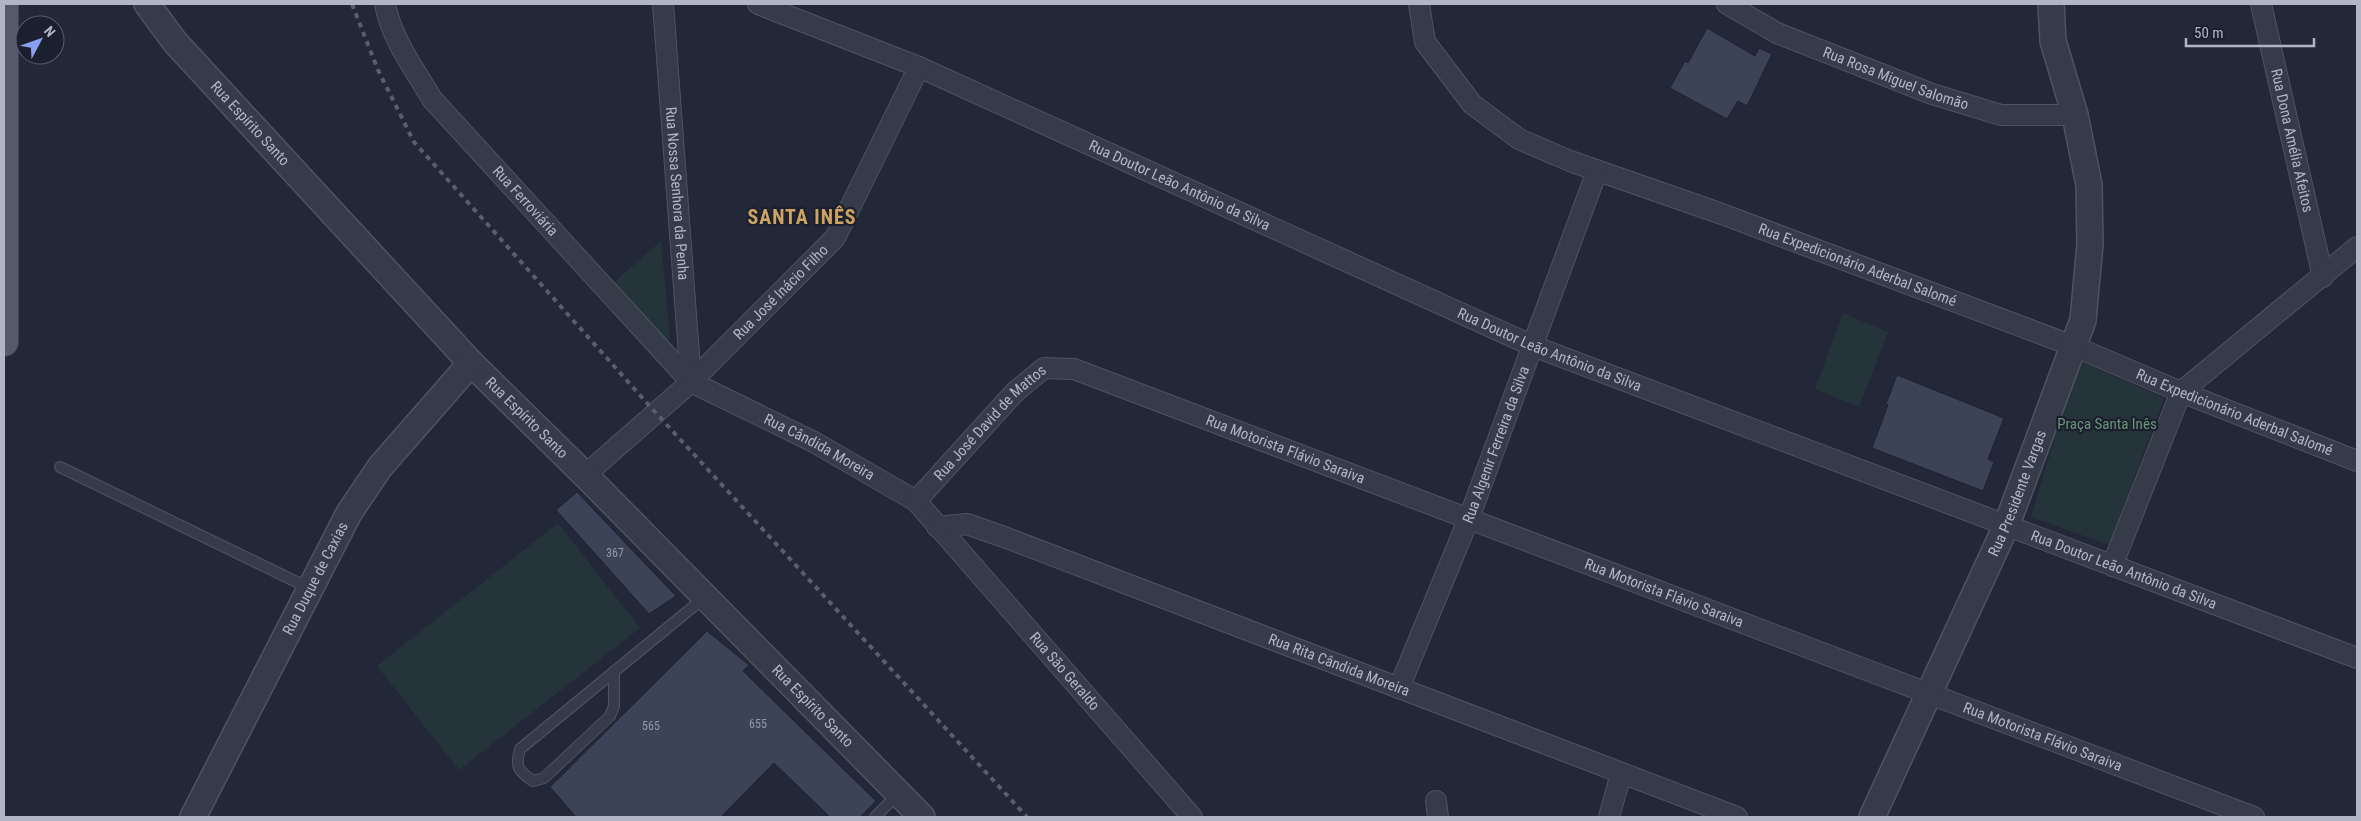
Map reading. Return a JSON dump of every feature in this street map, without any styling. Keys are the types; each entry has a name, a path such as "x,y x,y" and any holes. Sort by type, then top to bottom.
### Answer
{"main road":[{"path":"4,4 4,342"}],"street":[{"name":"Rua Espírito Santo","path":"147,4 175,42 472,363 706,596 922,817"},
{"name":"Rua Ferroviária","path":"386,4 387,16 432,99 691,382"},
{"name":"Rua Nossa Senhora da Penha","path":"663,4 691,382"},
{"name":"Rua Doutor Leão Antônio da Silva","path":"758,4 919,67 1533,346 2008,524 2112,566 2357,658"},
{"name":"Rua Expedicionário Aderbal Salomé","path":"1419,4 1425,42 1472,104 1519,139 1598,171 1722,214 2072,346 2181,392 2357,461"},
{"name":"Rua Rosa Miguel Salomão","path":"1727,4 1777,33 1932,94 2001,114 2075,115"},
{"name":"Rua Presidente Vargas","path":"1872,817 2008,524 2083,320 2090,244 2089,185 2075,115 2052,41 2051,4"},
{"name":"Rua Dona Amélia Afeitos","path":"2261,4 2323,277"},
{"name":"Rua José Inácio Filho","path":"585,475 691,382 835,238 919,67"},
{"name":"Rua Algenir Ferreira da Silva","path":"1399,688 1469,518 1598,171"},
{"path":"2112,566 2181,392 2357,248"},
{"name":"Rua Duque de Caxias","path":"193,817 349,513 380,467 472,363"},
{"name":"Rua José David de Mattos","path":"916,501 1015,392 1044,368 1074,369"},
{"name":"Rua Motorista Flávio Saraiva","path":"1074,369 2254,817"},
{"name":"Rua Cândida Moreira","path":"691,382 814,442 916,501 938,526"},
{"name":"Rua Rita Cândida Moreira","path":"938,526 967,524 1737,817"},
{"name":"Rua São Geraldo","path":"938,526 1192,817"},
{"path":"1609,817 1621,774"}],"lane":[{"path":"60,467 310,589"},
{"path":"614,672 614,706 610,716 544,778 533,781 521,772 516,762 520,749 706,596"},
{"path":"875,817 900,793"}],"green space":[{"path":"661,241 670,337 667,343 612,284"},
{"path":"1843,313 1888,332 1859,407 1815,389"},
{"name":"Praça Santa Inês","path":"2078,361 2164,398 2109,545 2031,517"},
{"path":"558,523 640,628 459,770 377,666"}],"building":[{"path":"1707,28 1755,56 1759,48 1772,54 1747,106 1738,101 1727,119 1670,88 1685,61 1688,63"},
{"path":"1897,375 2004,418 1988,459 1994,462 1983,491 1872,448"},
{"path":"577,492 676,596 649,614 556,510"},
{"path":"707,631 749,665 743,671 876,801 860,817 830,817 774,763 721,817 576,817 550,787"}],"railway":[{"path":"352,4 378,70 414,142 655,412 1027,817"}],"district":[{"name":"SANTA INÊS","path":"802,217"}]}
